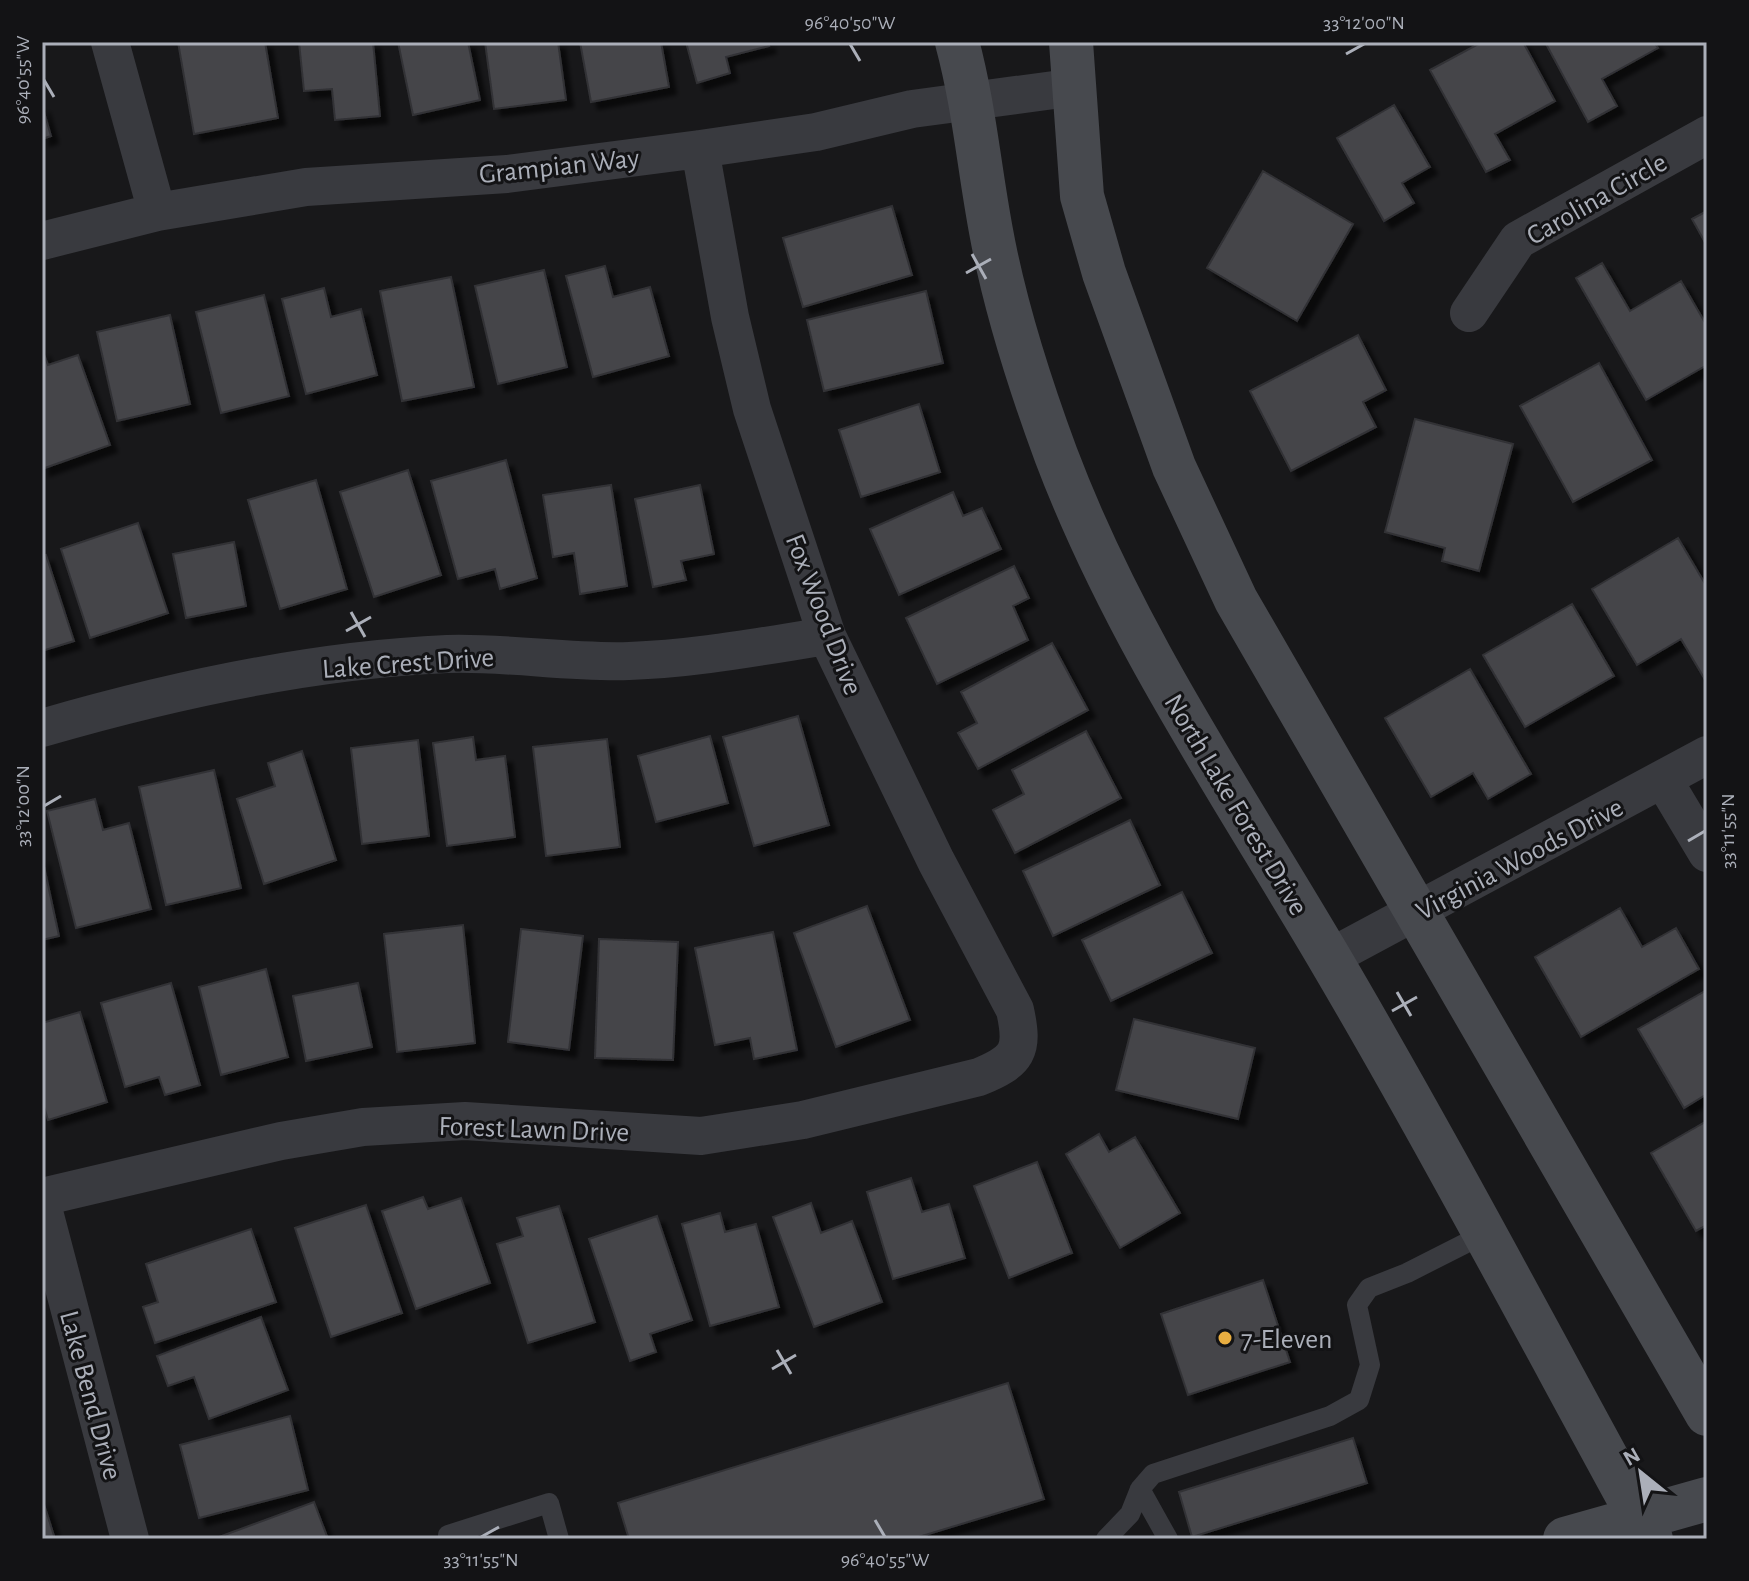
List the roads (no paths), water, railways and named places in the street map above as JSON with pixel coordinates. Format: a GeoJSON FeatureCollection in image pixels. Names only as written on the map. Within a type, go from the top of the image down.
{"type":"FeatureCollection","features":[{"type":"Feature","properties":{"kind":"main road","name":"North Lake Forest Drive"},"geometry":{"type":"LineString","coordinates":[[957,42],[973,101],[990,230],[1010,321],[1056,456],[1092,543],[1140,641],[1329,958],[1645,1528]]}},
{"type":"Feature","properties":{"kind":"main road"},"geometry":{"type":"LineString","coordinates":[[1071,42],[1082,196],[1107,282],[1174,467],[1236,600],[1707,1414]]}},
{"type":"Feature","properties":{"kind":"main road"},"geometry":{"type":"LineString","coordinates":[[1565,1539],[1645,1528],[1707,1499]]}},
{"type":"Feature","properties":{"kind":"street"},"geometry":{"type":"LineString","coordinates":[[110,42],[157,212]]}},
{"type":"Feature","properties":{"kind":"street","name":"Grampian Way"},"geometry":{"type":"LineString","coordinates":[[42,241],[157,212],[306,187],[507,174],[700,149],[816,132],[912,109],[1076,87]]}},
{"type":"Feature","properties":{"kind":"street","name":"Carolina Circle"},"geometry":{"type":"LineString","coordinates":[[1469,313],[1518,240],[1707,135]]}},
{"type":"Feature","properties":{"kind":"street","name":"Fox Wood Drive"},"geometry":{"type":"LineString","coordinates":[[700,149],[730,317],[752,409],[827,636],[936,861],[1015,1010],[1021,1035],[1018,1052]]}},
{"type":"Feature","properties":{"kind":"street","name":"Lake Crest Drive"},"geometry":{"type":"LineString","coordinates":[[42,728],[122,705],[249,678],[355,663],[446,654],[628,661],[698,656],[827,636]]}},
{"type":"Feature","properties":{"kind":"street","name":"Virginia Woods Drive"},"geometry":{"type":"LineString","coordinates":[[1329,958],[1419,913],[1707,755]]}},
{"type":"Feature","properties":{"kind":"street"},"geometry":{"type":"LineString","coordinates":[[1664,781],[1707,853]]}},
{"type":"Feature","properties":{"kind":"street","name":"Forest Lawn Drive"},"geometry":{"type":"LineString","coordinates":[[42,1197],[281,1141],[363,1127],[465,1121],[701,1136],[803,1120],[979,1077],[1002,1067],[1018,1052]]}},
{"type":"Feature","properties":{"kind":"street","name":"Lake Bend Drive"},"geometry":{"type":"LineString","coordinates":[[42,1204],[130,1539]]}},
{"type":"Feature","properties":{"kind":"lane"},"geometry":{"type":"LineString","coordinates":[[1106,1539],[1130,1514],[1140,1489],[1153,1474],[1330,1416],[1359,1400],[1370,1365],[1357,1305],[1369,1288],[1482,1235]]}},
{"type":"Feature","properties":{"kind":"lane"},"geometry":{"type":"LineString","coordinates":[[1140,1489],[1168,1539]]}},
{"type":"Feature","properties":{"kind":"lane"},"geometry":{"type":"LineString","coordinates":[[449,1539],[448,1535],[549,1503],[559,1539]]}},
{"type":"Feature","properties":{"kind":"place","name":"7-Eleven"},"geometry":{"type":"Point","coordinates":[1225,1338]}}]}
